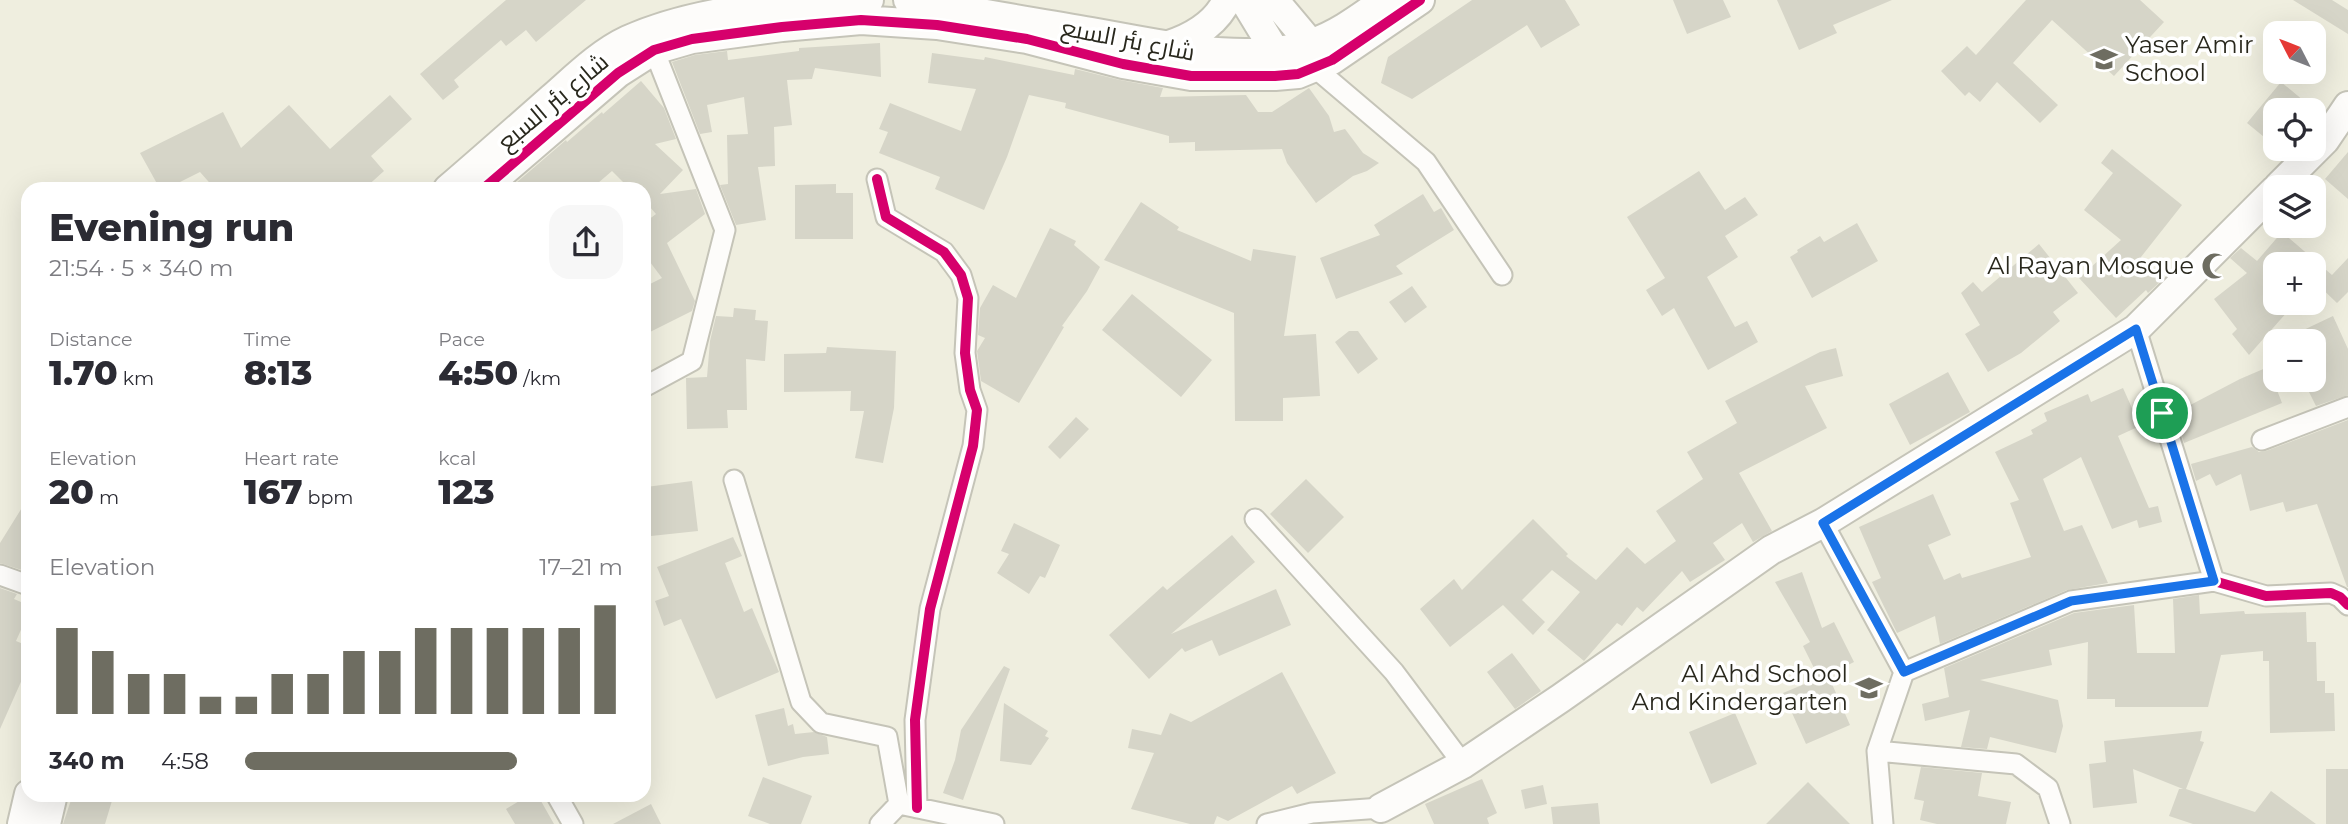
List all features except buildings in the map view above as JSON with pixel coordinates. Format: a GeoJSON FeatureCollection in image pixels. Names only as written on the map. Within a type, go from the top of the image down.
{"type":"FeatureCollection","features":[{"type":"Feature","properties":{"kind":"street","name":"شارع بئر السبع"},"geometry":{"type":"LineString","coordinates":[[456,182],[594,61],[627,40],[674,23],[753,9],[869,0]]}},
{"type":"Feature","properties":{"kind":"street","name":"شارع بئر السبع"},"geometry":{"type":"LineString","coordinates":[[908,0],[1169,45],[1222,51],[1275,51],[1332,60],[1420,0]]}},
{"type":"Feature","properties":{"kind":"street"},"geometry":{"type":"LineString","coordinates":[[1169,45],[1190,38],[1223,9],[1227,0]]}},
{"type":"Feature","properties":{"kind":"street"},"geometry":{"type":"LineString","coordinates":[[1244,0],[1275,51]]}},
{"type":"Feature","properties":{"kind":"street"},"geometry":{"type":"LineString","coordinates":[[1274,0],[1313,55],[1426,162],[1502,275]]}},
{"type":"Feature","properties":{"kind":"street","name":"شارع بئر السبع"},"geometry":{"type":"LineString","coordinates":[[491,182],[618,73],[654,50],[692,39],[861,20],[937,25],[1027,39],[1123,64],[1191,76],[1275,76],[1298,74],[1313,55],[1343,28],[1385,0]]}},
{"type":"Feature","properties":{"kind":"street"},"geometry":{"type":"LineString","coordinates":[[651,383],[692,361],[725,230],[654,50]]}},
{"type":"Feature","properties":{"kind":"street"},"geometry":{"type":"LineString","coordinates":[[2290,175],[2325,140],[2348,106]]}},
{"type":"Feature","properties":{"kind":"street"},"geometry":{"type":"LineString","coordinates":[[877,179],[886,217],[944,252],[961,275],[968,298],[965,353],[968,378],[978,410],[973,446],[930,609],[915,720],[908,806]]}},
{"type":"Feature","properties":{"kind":"street"},"geometry":{"type":"LineString","coordinates":[[1267,824],[1312,813],[1377,816],[1463,764],[1772,550],[1823,523],[2136,329],[2263,202]]}},
{"type":"Feature","properties":{"kind":"street"},"geometry":{"type":"LineString","coordinates":[[2136,329],[2214,581]]}},
{"type":"Feature","properties":{"kind":"street"},"geometry":{"type":"LineString","coordinates":[[2262,440],[2348,407]]}},
{"type":"Feature","properties":{"kind":"street"},"geometry":{"type":"LineString","coordinates":[[734,480],[801,702],[821,723],[887,737],[908,806]]}},
{"type":"Feature","properties":{"kind":"street"},"geometry":{"type":"LineString","coordinates":[[1255,519],[1394,672],[1463,764]]}},
{"type":"Feature","properties":{"kind":"street"},"geometry":{"type":"LineString","coordinates":[[1823,523],[1904,672],[1877,751],[1883,824]]}},
{"type":"Feature","properties":{"kind":"street"},"geometry":{"type":"LineString","coordinates":[[0,575],[21,582]]}},
{"type":"Feature","properties":{"kind":"street"},"geometry":{"type":"LineString","coordinates":[[1904,672],[2071,601],[2214,581],[2266,596],[2331,593],[2348,605]]}},
{"type":"Feature","properties":{"kind":"street"},"geometry":{"type":"LineString","coordinates":[[1877,751],[2016,764],[2048,788],[2060,824]]}},
{"type":"Feature","properties":{"kind":"street"},"geometry":{"type":"LineString","coordinates":[[22,824],[27,802]]}},
{"type":"Feature","properties":{"kind":"street"},"geometry":{"type":"LineString","coordinates":[[46,824],[51,802]]}},
{"type":"Feature","properties":{"kind":"street"},"geometry":{"type":"LineString","coordinates":[[561,802],[573,824]]}},
{"type":"Feature","properties":{"kind":"street"},"geometry":{"type":"LineString","coordinates":[[880,824],[908,806],[994,824]]}},
{"type":"Feature","properties":{"kind":"cycle path"},"geometry":{"type":"LineString","coordinates":[[491,182],[618,73],[654,50],[692,39],[861,20],[937,25],[1027,39],[1123,64],[1191,76],[1275,76],[1298,74],[1332,60],[1420,0]]}},
{"type":"Feature","properties":{"kind":"cycle path"},"geometry":{"type":"LineString","coordinates":[[877,179],[886,217],[944,252],[961,275],[968,298],[965,353],[970,390],[977,410],[973,446],[930,609],[915,720],[917,808]]}},
{"type":"Feature","properties":{"kind":"cycle path"},"geometry":{"type":"LineString","coordinates":[[1904,672],[2071,601],[2214,581],[2266,596],[2331,593],[2348,605]]}},
{"type":"Feature","properties":{"kind":"place","name":"Yaser Amir School"},"geometry":{"type":"Point","coordinates":[2104,59]}},
{"type":"Feature","properties":{"kind":"place","name":"Al Rayan Mosque"},"geometry":{"type":"Point","coordinates":[2215,266]}},
{"type":"Feature","properties":{"kind":"place","name":"Al Ahd School And Kindergarten"},"geometry":{"type":"Point","coordinates":[1869,688]}},
{"type":"Feature","properties":{"kind":"route"},"geometry":{"type":"LineString","coordinates":[[2136,329],[2162,413],[2214,581],[2071,601],[1904,672],[1823,523],[2136,329]]}}]}
